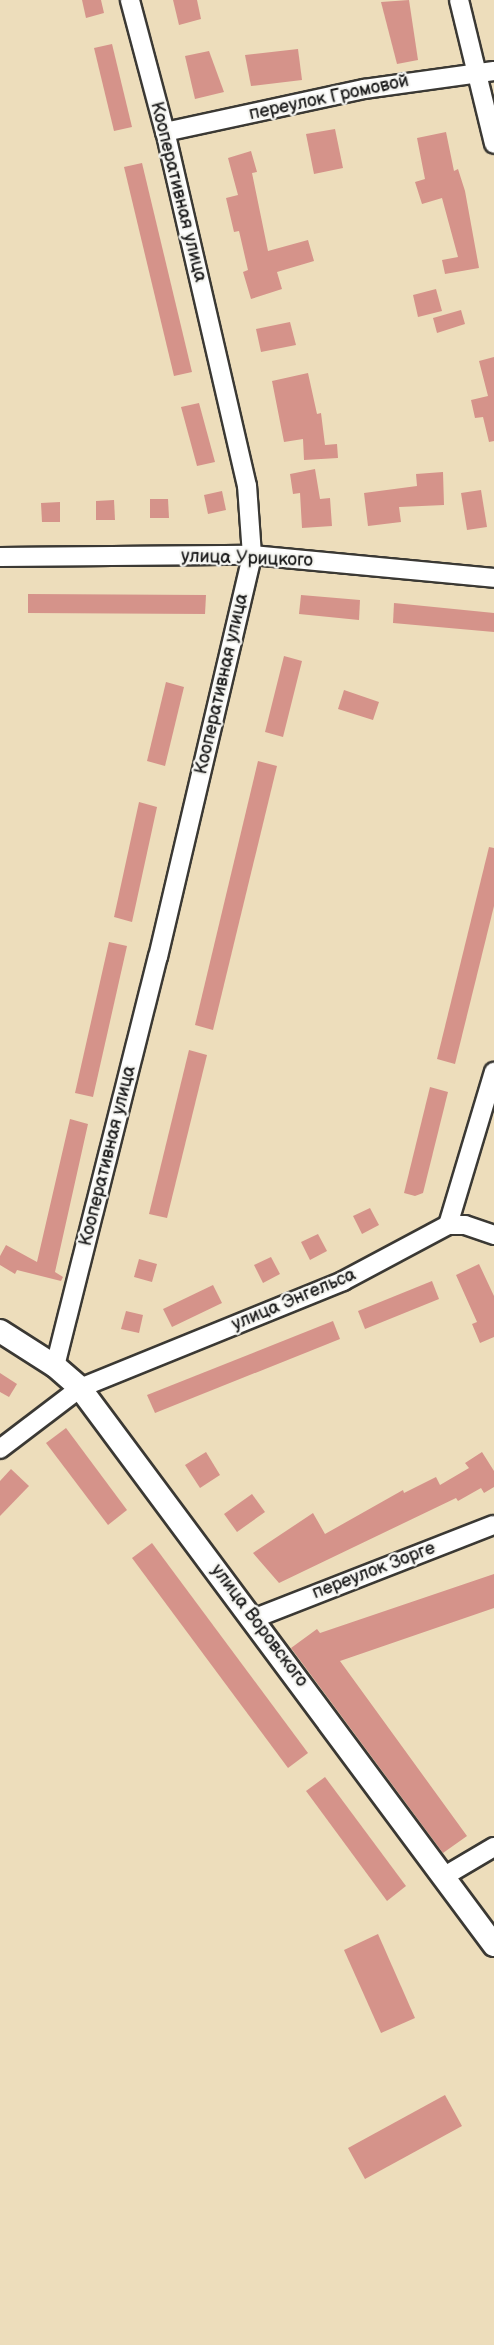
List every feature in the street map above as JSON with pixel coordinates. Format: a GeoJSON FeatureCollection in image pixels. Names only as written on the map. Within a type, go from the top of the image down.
{"type":"FeatureCollection","features":[{"type":"Feature","properties":{"kind":"street","name":"Кооперативная улица"},"geometry":{"type":"LineString","coordinates":[[55,1366],[158,957],[252,555],[247,486],[165,132],[130,0]]}},
{"type":"Feature","properties":{"kind":"street"},"geometry":{"type":"LineString","coordinates":[[459,0],[486,73],[494,144]]}},
{"type":"Feature","properties":{"kind":"street","name":"переулок Громовой"},"geometry":{"type":"LineString","coordinates":[[165,132],[363,89],[451,74],[486,73]]}},
{"type":"Feature","properties":{"kind":"street","name":"улица Урицкого"},"geometry":{"type":"LineString","coordinates":[[0,557],[252,555],[494,578]]}},
{"type":"Feature","properties":{"kind":"street"},"geometry":{"type":"LineString","coordinates":[[494,1072],[448,1225],[465,1225],[494,1235]]}},
{"type":"Feature","properties":{"kind":"street","name":"улица Энгельса"},"geometry":{"type":"LineString","coordinates":[[0,1449],[80,1388],[343,1281],[448,1225]]}},
{"type":"Feature","properties":{"kind":"street","name":"улица Воровского"},"geometry":{"type":"LineString","coordinates":[[0,1331],[55,1366],[80,1388],[255,1618],[494,1945]]}},
{"type":"Feature","properties":{"kind":"street","name":"переулок Зорге"},"geometry":{"type":"LineString","coordinates":[[255,1618],[494,1525]]}},
{"type":"Feature","properties":{"kind":"street"},"geometry":{"type":"LineString","coordinates":[[443,1877],[494,1847]]}},
{"type":"Feature","properties":{"kind":"building"},"geometry":{"type":"Polygon","coordinates":[[[82,0],[101,0],[104,13],[86,18],[82,0]]]}},
{"type":"Feature","properties":{"kind":"building"},"geometry":{"type":"Polygon","coordinates":[[[173,0],[197,0],[201,19],[179,25],[173,0]]]}},
{"type":"Feature","properties":{"kind":"building"},"geometry":{"type":"Polygon","coordinates":[[[409,0],[418,60],[397,64],[381,2],[409,0]]]}},
{"type":"Feature","properties":{"kind":"building"},"geometry":{"type":"Polygon","coordinates":[[[112,44],[132,127],[114,131],[94,48],[112,44]]]}},
{"type":"Feature","properties":{"kind":"building"},"geometry":{"type":"Polygon","coordinates":[[[298,49],[302,80],[251,86],[245,55],[298,49]]]}},
{"type":"Feature","properties":{"kind":"building"},"geometry":{"type":"Polygon","coordinates":[[[209,51],[224,92],[195,99],[185,56],[209,51]]]}},
{"type":"Feature","properties":{"kind":"building"},"geometry":{"type":"Polygon","coordinates":[[[335,129],[343,168],[314,174],[306,134],[335,129]]]}},
{"type":"Feature","properties":{"kind":"building"},"geometry":{"type":"Polygon","coordinates":[[[446,132],[454,171],[458,169],[465,191],[479,268],[445,274],[442,260],[458,257],[442,198],[422,204],[415,182],[425,179],[417,138],[446,132]]]}},
{"type":"Feature","properties":{"kind":"building"},"geometry":{"type":"Polygon","coordinates":[[[251,151],[257,172],[252,173],[268,251],[308,240],[314,261],[277,272],[282,289],[251,299],[243,272],[248,270],[239,231],[234,232],[226,198],[238,195],[228,158],[251,151]]]}},
{"type":"Feature","properties":{"kind":"building"},"geometry":{"type":"Polygon","coordinates":[[[142,163],[192,372],[174,376],[124,167],[142,163]]]}},
{"type":"Feature","properties":{"kind":"building"},"geometry":{"type":"Polygon","coordinates":[[[436,289],[442,311],[418,317],[413,295],[436,289]]]}},
{"type":"Feature","properties":{"kind":"building"},"geometry":{"type":"Polygon","coordinates":[[[461,310],[465,324],[437,333],[433,318],[461,310]]]}},
{"type":"Feature","properties":{"kind":"building"},"geometry":{"type":"Polygon","coordinates":[[[290,322],[296,345],[261,352],[256,329],[290,322]]]}},
{"type":"Feature","properties":{"kind":"building"},"geometry":{"type":"Polygon","coordinates":[[[494,357],[494,441],[489,442],[483,417],[475,418],[471,400],[488,396],[479,361],[494,357]]]}},
{"type":"Feature","properties":{"kind":"building"},"geometry":{"type":"Polygon","coordinates":[[[308,373],[317,414],[321,413],[325,445],[337,444],[338,458],[304,460],[303,439],[284,442],[272,381],[308,373]]]}},
{"type":"Feature","properties":{"kind":"building"},"geometry":{"type":"Polygon","coordinates":[[[199,403],[215,462],[197,466],[181,407],[199,403]]]}},
{"type":"Feature","properties":{"kind":"building"},"geometry":{"type":"Polygon","coordinates":[[[315,469],[320,499],[330,498],[332,526],[302,528],[300,493],[293,494],[290,474],[315,469]]]}},
{"type":"Feature","properties":{"kind":"building"},"geometry":{"type":"Polygon","coordinates":[[[443,472],[444,505],[399,507],[401,522],[368,526],[364,493],[417,486],[416,474],[443,472]]]}},
{"type":"Feature","properties":{"kind":"building"},"geometry":{"type":"Polygon","coordinates":[[[481,490],[487,527],[467,530],[461,493],[481,490]]]}},
{"type":"Feature","properties":{"kind":"building"},"geometry":{"type":"Polygon","coordinates":[[[222,491],[226,510],[208,514],[204,495],[222,491]]]}},
{"type":"Feature","properties":{"kind":"building"},"geometry":{"type":"Polygon","coordinates":[[[150,499],[168,499],[169,518],[150,518],[150,499]]]}},
{"type":"Feature","properties":{"kind":"building"},"geometry":{"type":"Polygon","coordinates":[[[114,500],[115,520],[96,520],[96,501],[114,500]]]}},
{"type":"Feature","properties":{"kind":"building"},"geometry":{"type":"Polygon","coordinates":[[[60,502],[60,522],[42,522],[41,503],[60,502]]]}},
{"type":"Feature","properties":{"kind":"building"},"geometry":{"type":"Polygon","coordinates":[[[28,594],[206,595],[205,614],[28,613],[28,594]]]}},
{"type":"Feature","properties":{"kind":"building"},"geometry":{"type":"Polygon","coordinates":[[[301,595],[360,600],[359,620],[299,614],[301,595]]]}},
{"type":"Feature","properties":{"kind":"building"},"geometry":{"type":"Polygon","coordinates":[[[394,603],[494,613],[494,632],[393,623],[394,603]]]}},
{"type":"Feature","properties":{"kind":"building"},"geometry":{"type":"Polygon","coordinates":[[[284,656],[302,661],[283,737],[265,732],[284,656]]]}},
{"type":"Feature","properties":{"kind":"building"},"geometry":{"type":"Polygon","coordinates":[[[166,682],[184,687],[165,766],[147,761],[166,682]]]}},
{"type":"Feature","properties":{"kind":"building"},"geometry":{"type":"Polygon","coordinates":[[[344,690],[379,702],[373,720],[338,709],[344,690]]]}},
{"type":"Feature","properties":{"kind":"building"},"geometry":{"type":"Polygon","coordinates":[[[258,761],[277,766],[213,1030],[195,1025],[258,761]]]}},
{"type":"Feature","properties":{"kind":"building"},"geometry":{"type":"Polygon","coordinates":[[[139,802],[157,807],[132,922],[114,917],[139,802]]]}},
{"type":"Feature","properties":{"kind":"building"},"geometry":{"type":"Polygon","coordinates":[[[489,847],[494,848],[494,906],[455,1064],[437,1059],[489,847]]]}},
{"type":"Feature","properties":{"kind":"building"},"geometry":{"type":"Polygon","coordinates":[[[109,942],[127,946],[93,1097],[75,1093],[109,942]]]}},
{"type":"Feature","properties":{"kind":"building"},"geometry":{"type":"Polygon","coordinates":[[[189,1050],[207,1055],[167,1218],[149,1214],[189,1050]]]}},
{"type":"Feature","properties":{"kind":"building"},"geometry":{"type":"Polygon","coordinates":[[[430,1087],[448,1092],[423,1193],[415,1196],[404,1193],[430,1087]]]}},
{"type":"Feature","properties":{"kind":"building"},"geometry":{"type":"Polygon","coordinates":[[[70,1119],[88,1124],[55,1272],[63,1277],[61,1281],[17,1270],[15,1274],[0,1265],[0,1256],[6,1245],[37,1262],[70,1119]]]}},
{"type":"Feature","properties":{"kind":"building"},"geometry":{"type":"Polygon","coordinates":[[[370,1208],[379,1225],[362,1234],[353,1216],[370,1208]]]}},
{"type":"Feature","properties":{"kind":"building"},"geometry":{"type":"Polygon","coordinates":[[[318,1234],[327,1251],[310,1260],[301,1242],[318,1234]]]}},
{"type":"Feature","properties":{"kind":"building"},"geometry":{"type":"Polygon","coordinates":[[[271,1257],[280,1274],[263,1283],[254,1265],[271,1257]]]}},
{"type":"Feature","properties":{"kind":"building"},"geometry":{"type":"Polygon","coordinates":[[[139,1259],[157,1264],[152,1282],[134,1277],[139,1259]]]}},
{"type":"Feature","properties":{"kind":"building"},"geometry":{"type":"Polygon","coordinates":[[[479,1264],[494,1296],[494,1337],[480,1343],[472,1324],[477,1322],[456,1275],[479,1264]]]}},
{"type":"Feature","properties":{"kind":"building"},"geometry":{"type":"Polygon","coordinates":[[[432,1281],[439,1299],[365,1329],[358,1311],[432,1281]]]}},
{"type":"Feature","properties":{"kind":"building"},"geometry":{"type":"Polygon","coordinates":[[[213,1285],[222,1303],[172,1327],[163,1309],[213,1285]]]}},
{"type":"Feature","properties":{"kind":"building"},"geometry":{"type":"Polygon","coordinates":[[[126,1311],[143,1315],[139,1333],[121,1329],[126,1311]]]}},
{"type":"Feature","properties":{"kind":"building"},"geometry":{"type":"Polygon","coordinates":[[[333,1321],[340,1339],[155,1413],[147,1395],[333,1321]]]}},
{"type":"Feature","properties":{"kind":"building"},"geometry":{"type":"Polygon","coordinates":[[[0,1373],[17,1384],[9,1397],[0,1392],[0,1373]]]}},
{"type":"Feature","properties":{"kind":"building"},"geometry":{"type":"Polygon","coordinates":[[[66,1428],[127,1510],[108,1525],[46,1443],[66,1428]]]}},
{"type":"Feature","properties":{"kind":"building"},"geometry":{"type":"Polygon","coordinates":[[[206,1452],[220,1475],[200,1488],[185,1465],[206,1452]]]}},
{"type":"Feature","properties":{"kind":"building"},"geometry":{"type":"Polygon","coordinates":[[[482,1452],[494,1471],[494,1487],[484,1493],[481,1488],[458,1501],[456,1498],[279,1583],[253,1553],[313,1513],[325,1534],[403,1490],[404,1493],[436,1477],[440,1485],[469,1468],[465,1463],[482,1452]]]}},
{"type":"Feature","properties":{"kind":"building"},"geometry":{"type":"Polygon","coordinates":[[[11,1469],[29,1486],[0,1516],[0,1481],[11,1469]]]}},
{"type":"Feature","properties":{"kind":"building"},"geometry":{"type":"Polygon","coordinates":[[[252,1494],[265,1512],[237,1532],[224,1514],[252,1494]]]}},
{"type":"Feature","properties":{"kind":"building"},"geometry":{"type":"Polygon","coordinates":[[[152,1543],[308,1753],[288,1768],[132,1558],[152,1543]]]}},
{"type":"Feature","properties":{"kind":"building"},"geometry":{"type":"Polygon","coordinates":[[[494,1574],[494,1608],[340,1661],[467,1836],[443,1853],[291,1648],[317,1629],[320,1633],[494,1574]]]}},
{"type":"Feature","properties":{"kind":"building"},"geometry":{"type":"Polygon","coordinates":[[[325,1777],[406,1886],[387,1901],[306,1791],[325,1777]]]}},
{"type":"Feature","properties":{"kind":"building"},"geometry":{"type":"Polygon","coordinates":[[[378,1934],[415,2018],[381,2033],[344,1950],[378,1934]]]}},
{"type":"Feature","properties":{"kind":"building"},"geometry":{"type":"Polygon","coordinates":[[[445,2095],[462,2126],[365,2179],[348,2148],[445,2095]]]}}]}
